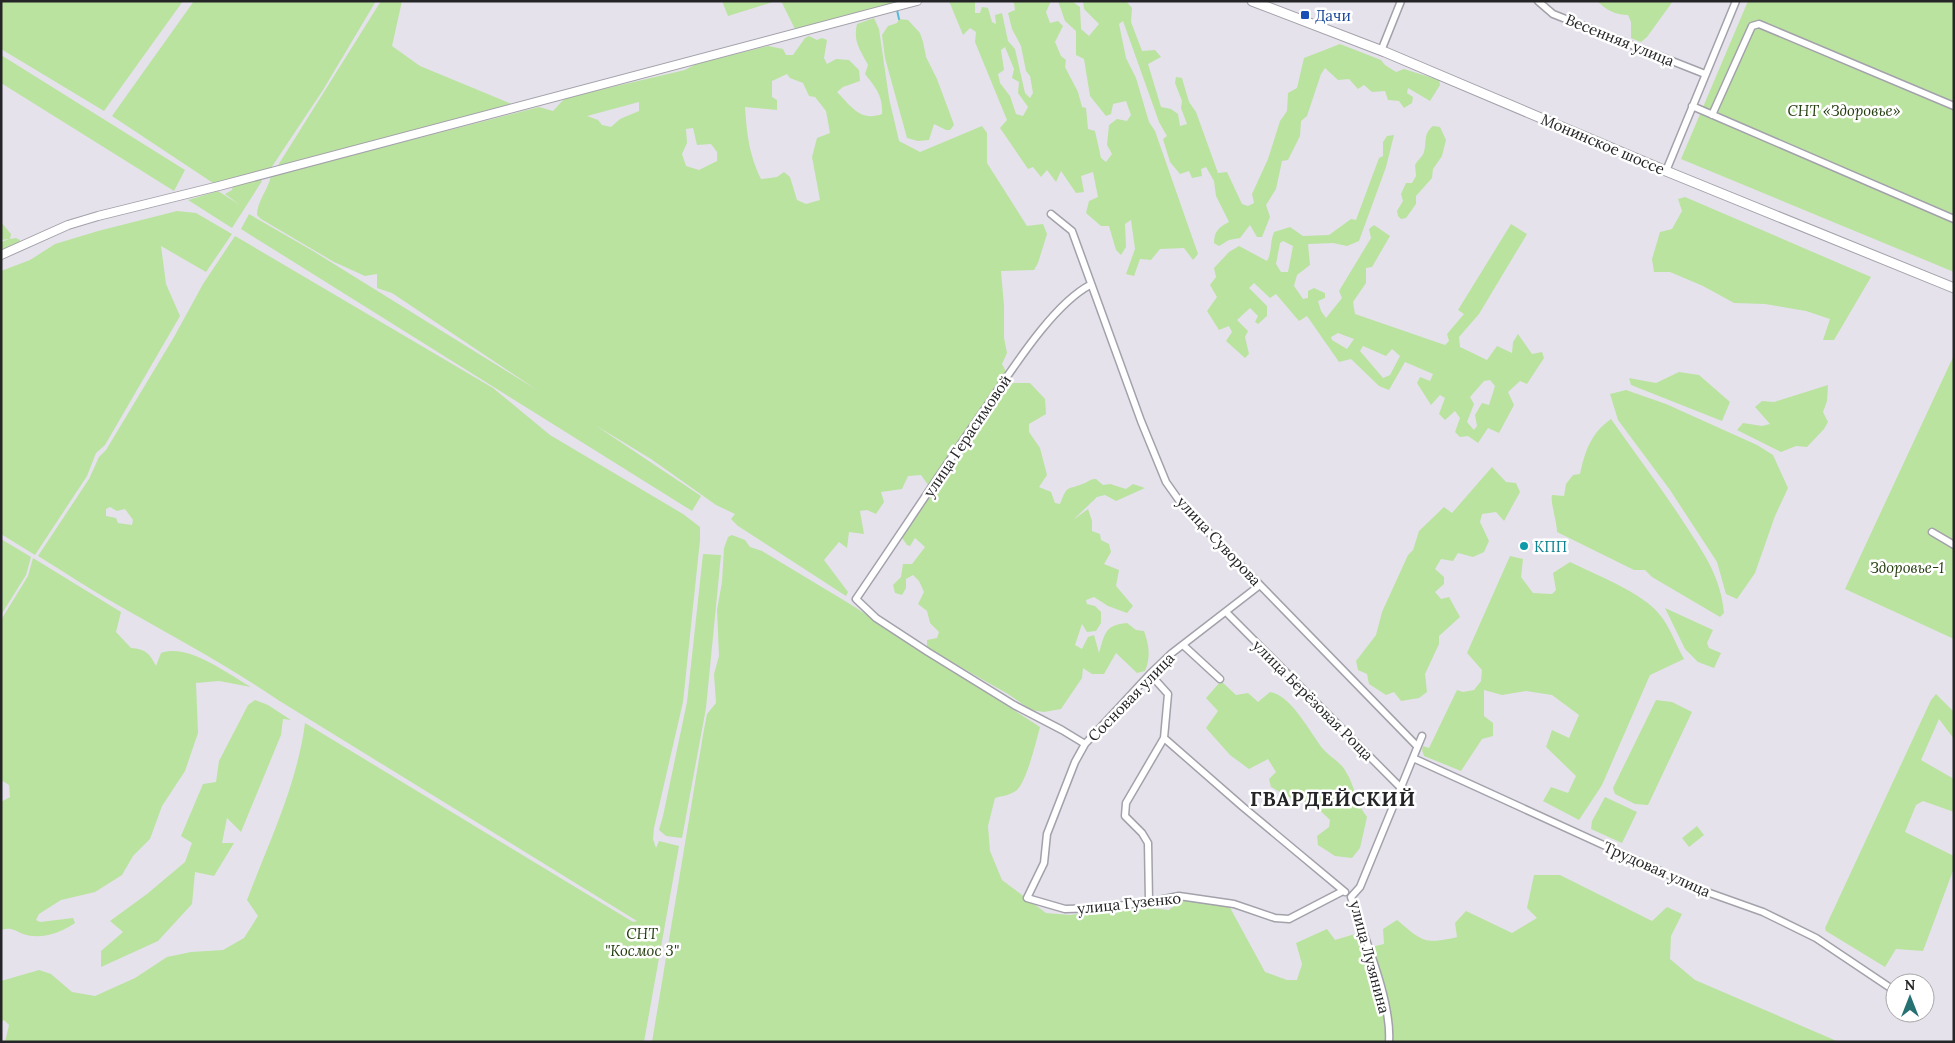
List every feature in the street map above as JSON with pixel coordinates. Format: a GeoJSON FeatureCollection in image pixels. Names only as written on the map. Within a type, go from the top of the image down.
{"type":"FeatureCollection","features":[{"type":"Feature","properties":{"kind":"main road","name":"Монинское шоссе"},"geometry":{"type":"LineString","coordinates":[[1256,2],[1380,51],[1954,288]]}},
{"type":"Feature","properties":{"kind":"street"},"geometry":{"type":"LineString","coordinates":[[1,254],[68,225],[98,216],[260,176],[917,1]]}},
{"type":"Feature","properties":{"kind":"street"},"geometry":{"type":"LineString","coordinates":[[1380,51],[1401,1]]}},
{"type":"Feature","properties":{"kind":"street","name":"Весенняя улица"},"geometry":{"type":"LineString","coordinates":[[1538,1],[1553,14],[1705,74]]}},
{"type":"Feature","properties":{"kind":"street"},"geometry":{"type":"LineString","coordinates":[[1666,170],[1736,1]]}},
{"type":"Feature","properties":{"kind":"street"},"geometry":{"type":"LineString","coordinates":[[1712,115],[1752,26],[1759,24],[1954,106]]}},
{"type":"Feature","properties":{"kind":"street"},"geometry":{"type":"LineString","coordinates":[[1692,106],[1954,219]]}},
{"type":"Feature","properties":{"kind":"street","name":"улица Суворова"},"geometry":{"type":"LineString","coordinates":[[1051,214],[1072,231],[1090,285],[1166,482],[1183,506],[1417,746]]}},
{"type":"Feature","properties":{"kind":"street","name":"улица Герасимовой"},"geometry":{"type":"LineString","coordinates":[[1085,744],[1014,705],[928,652],[876,618],[856,599],[1013,369],[1052,317],[1077,292],[1090,285]]}},
{"type":"Feature","properties":{"kind":"street"},"geometry":{"type":"LineString","coordinates":[[1932,532],[1954,545]]}},
{"type":"Feature","properties":{"kind":"street","name":"Сосновая улица"},"geometry":{"type":"LineString","coordinates":[[1027,898],[1044,864],[1047,834],[1075,762],[1085,744],[1150,674],[1183,645],[1260,585]]}},
{"type":"Feature","properties":{"kind":"street","name":"улица Берёзовая Роща"},"geometry":{"type":"LineString","coordinates":[[1226,612],[1401,788]]}},
{"type":"Feature","properties":{"kind":"street"},"geometry":{"type":"LineString","coordinates":[[1183,645],[1220,679]]}},
{"type":"Feature","properties":{"kind":"street"},"geometry":{"type":"LineString","coordinates":[[1149,902],[1148,843],[1142,833],[1125,816],[1126,803],[1164,738],[1168,694],[1150,674]]}},
{"type":"Feature","properties":{"kind":"street","name":"улица Лузянина"},"geometry":{"type":"LineString","coordinates":[[1389,1042],[1390,1033],[1383,996],[1351,897],[1360,887],[1422,736]]}},
{"type":"Feature","properties":{"kind":"street"},"geometry":{"type":"LineString","coordinates":[[1164,738],[1235,801],[1351,897]]}},
{"type":"Feature","properties":{"kind":"street","name":"Трудовая улица"},"geometry":{"type":"LineString","coordinates":[[1413,758],[1704,891],[1763,912],[1816,938],[1885,984]]}},
{"type":"Feature","properties":{"kind":"street","name":"улица Гузенко"},"geometry":{"type":"LineString","coordinates":[[1027,898],[1065,909],[1100,908],[1179,896],[1234,904],[1275,918],[1289,918],[1343,891]]}},
{"type":"Feature","properties":{"kind":"green space"},"geometry":{"type":"Polygon","coordinates":[[[1,1],[183,1],[104,111],[1,49],[1,1]]]}},
{"type":"Feature","properties":{"kind":"green space"},"geometry":{"type":"Polygon","coordinates":[[[194,1],[376,1],[323,90],[269,171],[216,185],[112,116],[194,1]]]}},
{"type":"Feature","properties":{"kind":"green space"},"geometry":{"type":"Polygon","coordinates":[[[381,1],[402,1],[392,46],[420,66],[514,105],[275,170],[381,1]]]}},
{"type":"Feature","properties":{"kind":"green space"},"geometry":{"type":"Polygon","coordinates":[[[722,1],[776,1],[728,16],[722,1]]]}},
{"type":"Feature","properties":{"kind":"green space"},"geometry":{"type":"Polygon","coordinates":[[[781,1],[903,1],[795,29],[781,1]]]}},
{"type":"Feature","properties":{"kind":"green space"},"geometry":{"type":"Polygon","coordinates":[[[949,1],[975,1],[975,13],[980,13],[982,7],[988,8],[992,22],[996,24],[995,15],[1002,13],[1008,41],[1015,49],[1025,93],[1030,98],[1033,93],[1030,76],[1026,71],[1021,46],[1012,29],[1008,13],[1015,10],[1014,3],[1010,1],[1051,1],[1046,12],[1050,23],[1058,21],[1063,26],[1055,42],[1061,56],[1066,60],[1065,67],[1078,92],[1082,107],[1086,108],[1088,129],[1095,131],[1101,158],[1106,162],[1112,154],[1107,145],[1109,125],[1117,119],[1127,121],[1131,115],[1126,101],[1113,104],[1111,114],[1106,116],[1090,96],[1084,59],[1076,55],[1076,31],[1065,21],[1058,1],[1072,1],[1080,7],[1081,29],[1089,36],[1099,24],[1084,9],[1083,1],[1126,1],[1132,8],[1131,22],[1142,51],[1155,50],[1161,57],[1148,64],[1161,107],[1171,109],[1178,114],[1180,126],[1187,124],[1181,108],[1182,101],[1175,83],[1176,77],[1182,78],[1189,102],[1196,112],[1218,173],[1227,172],[1242,204],[1248,206],[1254,203],[1252,194],[1268,159],[1280,121],[1287,111],[1288,93],[1297,88],[1304,58],[1340,44],[1381,60],[1396,72],[1404,69],[1439,80],[1440,85],[1430,101],[1408,88],[1407,93],[1413,97],[1412,103],[1404,108],[1399,101],[1388,100],[1385,91],[1372,92],[1364,85],[1358,89],[1349,79],[1338,80],[1325,68],[1321,74],[1307,116],[1301,121],[1300,136],[1288,160],[1282,161],[1276,189],[1266,205],[1270,217],[1262,237],[1257,237],[1250,225],[1240,238],[1229,240],[1219,246],[1214,243],[1216,232],[1229,222],[1216,196],[1214,181],[1206,167],[1201,169],[1202,176],[1192,178],[1189,171],[1180,174],[1170,162],[1163,139],[1167,136],[1159,122],[1123,21],[1119,24],[1126,58],[1136,78],[1149,122],[1155,131],[1198,254],[1193,260],[1184,248],[1160,249],[1151,260],[1140,259],[1134,276],[1126,274],[1135,249],[1131,220],[1125,224],[1126,247],[1121,255],[1116,250],[1109,226],[1101,226],[1086,213],[1089,201],[1098,197],[1093,172],[1081,176],[1084,192],[1076,193],[1061,171],[1056,182],[1047,170],[1041,177],[1033,167],[1028,169],[1000,128],[1007,120],[975,42],[976,32],[970,28],[963,35],[949,1]],[[1005,47],[1001,50],[1004,70],[998,74],[1000,83],[1010,96],[1016,114],[1023,116],[1028,107],[1018,93],[1019,82],[1012,78],[1014,69],[1005,47]]]}},
{"type":"Feature","properties":{"kind":"green space"},"geometry":{"type":"Polygon","coordinates":[[[1673,1],[1647,37],[1641,42],[1631,38],[1631,22],[1628,15],[1611,12],[1598,2],[1673,1]]]}},
{"type":"Feature","properties":{"kind":"green space","name":"СНТ «Здоровье»"},"geometry":{"type":"Polygon","coordinates":[[[1748,1],[1954,1],[1954,272],[1681,159],[1748,1]]]}},
{"type":"Feature","properties":{"kind":"green space"},"geometry":{"type":"Polygon","coordinates":[[[874,18],[879,29],[889,98],[899,141],[920,152],[982,126],[987,133],[987,163],[1027,226],[1043,224],[1047,234],[1034,270],[1001,271],[1004,338],[1007,353],[1002,364],[1012,383],[1030,383],[1045,399],[1046,414],[1029,424],[1029,432],[1040,448],[1047,475],[1039,487],[1051,492],[1055,503],[1060,504],[1067,490],[1093,479],[1096,479],[1103,485],[1110,484],[1126,489],[1133,484],[1145,488],[1116,501],[1105,495],[1097,497],[1073,520],[1088,509],[1092,521],[1092,531],[1100,534],[1101,540],[1109,544],[1111,552],[1104,564],[1119,570],[1116,586],[1133,606],[1127,613],[1108,606],[1094,597],[1086,600],[1087,604],[1095,606],[1101,612],[1101,623],[1096,631],[1087,632],[1082,624],[1075,645],[1082,649],[1088,637],[1094,635],[1099,653],[1107,631],[1114,626],[1127,623],[1136,630],[1144,631],[1149,651],[1145,671],[1137,673],[1116,653],[1104,674],[1092,674],[1083,668],[1082,678],[1061,709],[1044,712],[1031,710],[1008,694],[927,648],[927,640],[937,638],[939,632],[930,623],[927,611],[918,604],[924,592],[919,581],[913,575],[906,579],[906,588],[902,595],[895,593],[893,585],[901,577],[903,564],[912,564],[925,547],[915,538],[910,546],[907,545],[900,535],[931,489],[921,475],[908,476],[902,489],[881,492],[884,502],[876,514],[867,510],[860,511],[864,534],[849,532],[847,548],[839,542],[824,560],[848,592],[846,596],[738,526],[731,519],[735,514],[716,505],[651,459],[595,425],[701,496],[692,511],[241,229],[249,214],[313,251],[537,390],[392,293],[377,288],[377,274],[365,276],[334,262],[261,219],[257,215],[257,210],[271,176],[539,107],[553,111],[565,98],[685,70],[696,64],[768,46],[783,49],[786,55],[793,55],[805,38],[809,36],[817,40],[822,38],[827,40],[824,58],[827,64],[836,59],[849,60],[859,70],[860,81],[843,87],[837,92],[856,111],[862,114],[874,116],[882,114],[878,92],[865,74],[868,65],[857,41],[857,24],[874,18]],[[787,74],[772,81],[772,97],[777,100],[777,110],[745,107],[749,144],[757,170],[761,179],[777,177],[784,172],[790,177],[797,200],[806,204],[820,200],[812,157],[817,138],[830,133],[826,111],[815,97],[809,96],[803,83],[790,78],[787,74]],[[639,102],[587,116],[598,120],[602,125],[611,127],[620,119],[639,111],[639,102]],[[693,128],[686,129],[687,143],[682,154],[686,166],[699,170],[717,161],[717,152],[711,144],[697,145],[693,128]]]}},
{"type":"Feature","properties":{"kind":"green space"},"geometry":{"type":"Polygon","coordinates":[[[899,19],[908,20],[920,33],[926,57],[937,79],[954,125],[950,130],[946,130],[934,124],[929,140],[918,141],[907,138],[885,58],[882,35],[888,26],[897,23],[899,19]]]}},
{"type":"Feature","properties":{"kind":"green space"},"geometry":{"type":"Polygon","coordinates":[[[1,55],[185,170],[174,191],[1,83],[1,55]]]}},
{"type":"Feature","properties":{"kind":"green space"},"geometry":{"type":"Polygon","coordinates":[[[1433,126],[1440,127],[1446,140],[1442,156],[1433,169],[1432,178],[1416,196],[1416,204],[1406,218],[1401,219],[1397,211],[1403,201],[1401,194],[1406,183],[1412,183],[1416,176],[1415,165],[1423,154],[1427,135],[1433,126]]]}},
{"type":"Feature","properties":{"kind":"green space"},"geometry":{"type":"Polygon","coordinates":[[[1394,135],[1386,167],[1359,241],[1347,246],[1333,243],[1308,244],[1310,265],[1297,275],[1294,286],[1303,299],[1308,298],[1308,291],[1314,288],[1325,293],[1325,298],[1318,301],[1321,311],[1326,318],[1342,298],[1339,291],[1371,238],[1369,229],[1374,225],[1390,236],[1372,267],[1366,268],[1366,283],[1353,302],[1355,314],[1445,345],[1449,341],[1447,334],[1464,314],[1458,310],[1511,224],[1527,234],[1479,314],[1459,337],[1460,347],[1487,360],[1497,346],[1512,353],[1513,342],[1518,334],[1532,354],[1542,352],[1544,358],[1527,384],[1520,381],[1508,392],[1514,405],[1499,433],[1488,428],[1478,443],[1468,436],[1460,437],[1455,432],[1460,418],[1455,411],[1445,420],[1439,414],[1445,398],[1440,395],[1431,405],[1417,383],[1420,377],[1430,381],[1433,374],[1405,362],[1389,390],[1379,386],[1351,359],[1339,362],[1307,316],[1299,321],[1276,294],[1270,298],[1254,283],[1249,288],[1267,306],[1267,316],[1258,324],[1255,322],[1258,316],[1250,308],[1237,320],[1248,331],[1245,337],[1249,354],[1245,358],[1226,341],[1232,332],[1229,326],[1219,330],[1207,311],[1217,297],[1210,285],[1216,277],[1214,268],[1229,252],[1239,246],[1267,261],[1274,232],[1290,227],[1303,236],[1329,235],[1351,219],[1356,220],[1379,158],[1383,156],[1383,142],[1387,136],[1394,135]],[[1283,241],[1280,243],[1276,264],[1281,272],[1288,272],[1293,246],[1283,241]],[[1338,333],[1331,337],[1332,340],[1347,349],[1354,339],[1338,333]],[[1363,346],[1360,351],[1383,378],[1390,375],[1400,356],[1392,349],[1386,356],[1363,346]],[[1490,380],[1484,381],[1470,397],[1474,404],[1467,422],[1474,430],[1477,426],[1475,415],[1482,403],[1489,405],[1495,386],[1490,380]]]}},
{"type":"Feature","properties":{"kind":"green space"},"geometry":{"type":"Polygon","coordinates":[[[260,179],[262,181],[232,228],[188,200],[218,191],[240,205],[225,194],[232,190],[233,185],[260,179]]]}},
{"type":"Feature","properties":{"kind":"green space"},"geometry":{"type":"Polygon","coordinates":[[[1685,197],[1871,277],[1834,340],[1823,340],[1830,319],[1806,311],[1765,304],[1734,303],[1703,286],[1670,272],[1654,272],[1652,259],[1660,232],[1672,229],[1682,211],[1678,199],[1685,197]]]}},
{"type":"Feature","properties":{"kind":"green space"},"geometry":{"type":"Polygon","coordinates":[[[177,211],[196,213],[232,234],[206,272],[161,246],[166,284],[180,316],[105,445],[96,453],[87,476],[35,555],[1,534],[1,271],[30,260],[55,244],[177,211]]]}},
{"type":"Feature","properties":{"kind":"green space"},"geometry":{"type":"Polygon","coordinates":[[[1,222],[11,234],[10,239],[16,238],[20,240],[19,244],[1,251],[1,242],[9,239],[1,240],[1,222]]]}},
{"type":"Feature","properties":{"kind":"green space","name":"СНТ \"Космос 3\""},"geometry":{"type":"Polygon","coordinates":[[[235,236],[493,388],[550,435],[683,514],[700,527],[683,702],[653,839],[656,848],[659,841],[679,846],[644,1042],[5,1042],[9,1025],[4,1020],[1,1022],[1,981],[39,970],[51,974],[72,992],[95,996],[135,978],[167,957],[191,952],[223,950],[244,938],[258,916],[247,900],[289,791],[296,769],[305,723],[633,922],[637,921],[202,652],[101,596],[38,556],[89,479],[99,457],[106,450],[174,337],[203,284],[235,236]],[[110,507],[106,509],[106,516],[116,518],[118,523],[132,525],[133,520],[125,509],[117,511],[110,507]]]}},
{"type":"Feature","properties":{"kind":"green space","name":"Здоровье-1"},"geometry":{"type":"Polygon","coordinates":[[[1954,355],[1954,639],[1845,589],[1954,355]]]}},
{"type":"Feature","properties":{"kind":"green space"},"geometry":{"type":"Polygon","coordinates":[[[1679,372],[1699,375],[1730,402],[1722,421],[1631,385],[1629,378],[1656,383],[1679,372]]]}},
{"type":"Feature","properties":{"kind":"green space"},"geometry":{"type":"Polygon","coordinates":[[[1828,385],[1827,401],[1823,412],[1828,422],[1807,447],[1796,446],[1781,452],[1737,430],[1743,423],[1762,426],[1770,424],[1755,407],[1762,401],[1774,402],[1828,385]]]}},
{"type":"Feature","properties":{"kind":"green space"},"geometry":{"type":"Polygon","coordinates":[[[1626,390],[1666,404],[1757,445],[1773,455],[1788,488],[1775,516],[1755,573],[1737,599],[1726,594],[1717,562],[1670,490],[1618,420],[1610,394],[1626,390]]]}},
{"type":"Feature","properties":{"kind":"green space"},"geometry":{"type":"Polygon","coordinates":[[[1611,419],[1668,499],[1706,557],[1716,578],[1722,600],[1724,613],[1720,617],[1652,577],[1645,570],[1634,570],[1557,532],[1552,495],[1564,496],[1566,484],[1573,475],[1580,474],[1584,458],[1594,436],[1611,419]]]}},
{"type":"Feature","properties":{"kind":"green space"},"geometry":{"type":"Polygon","coordinates":[[[1492,467],[1506,482],[1516,483],[1520,492],[1504,521],[1496,512],[1482,514],[1480,522],[1489,541],[1484,552],[1473,557],[1458,553],[1453,561],[1441,559],[1435,569],[1444,577],[1444,584],[1435,592],[1441,599],[1449,597],[1460,617],[1439,636],[1439,644],[1425,674],[1427,692],[1419,698],[1401,701],[1394,692],[1386,695],[1369,684],[1367,674],[1358,670],[1356,661],[1376,635],[1382,612],[1408,555],[1413,550],[1419,531],[1444,507],[1452,513],[1492,467]]]}},
{"type":"Feature","properties":{"kind":"green space"},"geometry":{"type":"Polygon","coordinates":[[[732,535],[745,540],[750,547],[762,551],[850,604],[1040,727],[1031,760],[1021,785],[1012,793],[995,798],[988,826],[990,851],[1002,880],[1046,913],[1070,915],[1130,906],[1169,910],[1180,900],[1228,904],[1265,972],[1287,980],[1297,980],[1302,964],[1296,943],[1327,929],[1335,940],[1355,934],[1362,949],[1384,944],[1383,929],[1397,920],[1418,937],[1437,941],[1457,937],[1455,923],[1466,911],[1512,933],[1537,918],[1527,908],[1534,875],[1560,875],[1652,921],[1667,907],[1682,914],[1671,936],[1670,959],[1695,980],[1839,1042],[652,1042],[703,735],[707,714],[716,703],[714,674],[719,656],[717,610],[722,582],[724,548],[728,537],[732,535]]]}},
{"type":"Feature","properties":{"kind":"green space"},"geometry":{"type":"Polygon","coordinates":[[[1,539],[31,557],[26,575],[1,615],[1,539]]]}},
{"type":"Feature","properties":{"kind":"green space"},"geometry":{"type":"Polygon","coordinates":[[[703,554],[721,555],[706,708],[682,838],[666,836],[659,830],[687,702],[703,554]]]}},
{"type":"Feature","properties":{"kind":"green space"},"geometry":{"type":"Polygon","coordinates":[[[1510,556],[1523,559],[1521,577],[1533,593],[1552,594],[1556,590],[1553,573],[1570,562],[1605,578],[1643,599],[1664,620],[1684,659],[1650,675],[1602,785],[1579,820],[1543,801],[1551,787],[1568,793],[1576,776],[1546,747],[1552,730],[1569,738],[1579,715],[1552,695],[1526,691],[1502,695],[1484,690],[1484,716],[1493,723],[1493,736],[1482,739],[1461,771],[1424,756],[1422,750],[1423,746],[1429,748],[1457,690],[1463,692],[1474,690],[1481,681],[1482,670],[1467,653],[1510,556]]]}},
{"type":"Feature","properties":{"kind":"green space"},"geometry":{"type":"Polygon","coordinates":[[[33,558],[121,612],[116,632],[131,648],[147,653],[156,666],[161,653],[183,652],[208,661],[251,687],[219,681],[196,683],[198,733],[185,771],[162,806],[150,839],[133,856],[122,875],[95,892],[61,900],[39,914],[36,920],[40,922],[73,918],[75,923],[63,930],[43,936],[30,936],[10,929],[1,930],[1,802],[10,797],[9,785],[1,780],[1,620],[28,576],[33,558]]]}},
{"type":"Feature","properties":{"kind":"green space"},"geometry":{"type":"Polygon","coordinates":[[[1665,608],[1713,630],[1707,643],[1709,648],[1721,653],[1714,668],[1698,662],[1685,649],[1665,608]]]}},
{"type":"Feature","properties":{"kind":"green space"},"geometry":{"type":"Polygon","coordinates":[[[1221,681],[1236,695],[1248,693],[1258,702],[1270,692],[1286,700],[1324,750],[1344,769],[1360,806],[1367,817],[1360,848],[1352,858],[1335,856],[1318,845],[1317,836],[1329,827],[1330,820],[1309,800],[1303,802],[1291,798],[1271,787],[1269,779],[1276,772],[1268,759],[1249,769],[1230,755],[1206,728],[1218,711],[1206,698],[1221,681]]]}},
{"type":"Feature","properties":{"kind":"green space"},"geometry":{"type":"Polygon","coordinates":[[[1936,694],[1954,712],[1954,739],[1939,719],[1921,760],[1954,779],[1954,812],[1923,801],[1916,805],[1905,832],[1954,856],[1954,868],[1923,951],[1896,949],[1885,967],[1826,931],[1825,928],[1931,700],[1936,694]]]}},
{"type":"Feature","properties":{"kind":"green space"},"geometry":{"type":"Polygon","coordinates":[[[255,700],[268,705],[291,720],[283,719],[281,735],[241,832],[227,818],[222,843],[234,843],[214,876],[195,872],[192,904],[158,941],[101,967],[101,951],[123,932],[110,921],[147,894],[185,862],[192,843],[181,836],[203,784],[216,782],[219,761],[248,705],[255,700]]]}},
{"type":"Feature","properties":{"kind":"green space"},"geometry":{"type":"Polygon","coordinates":[[[1656,700],[1672,702],[1692,712],[1648,805],[1635,804],[1615,794],[1613,788],[1656,700]]]}},
{"type":"Feature","properties":{"kind":"green space"},"geometry":{"type":"Polygon","coordinates":[[[1605,797],[1637,812],[1622,843],[1591,829],[1592,821],[1605,797]]]}},
{"type":"Feature","properties":{"kind":"green space"},"geometry":{"type":"Polygon","coordinates":[[[1697,826],[1704,835],[1689,847],[1682,838],[1697,826]]]}},
{"type":"Feature","properties":{"kind":"waterway"},"geometry":{"type":"LineString","coordinates":[[897,10],[899,19]]}},
{"type":"Feature","properties":{"kind":"place","name":"Дачи"},"geometry":{"type":"Point","coordinates":[1305,15]}},
{"type":"Feature","properties":{"kind":"place","name":"КПП"},"geometry":{"type":"Point","coordinates":[1524,546]}},
{"type":"Feature","properties":{"kind":"district","name":"ГВАРДЕЙСКИЙ"},"geometry":{"type":"Point","coordinates":[1333,798]}}]}
